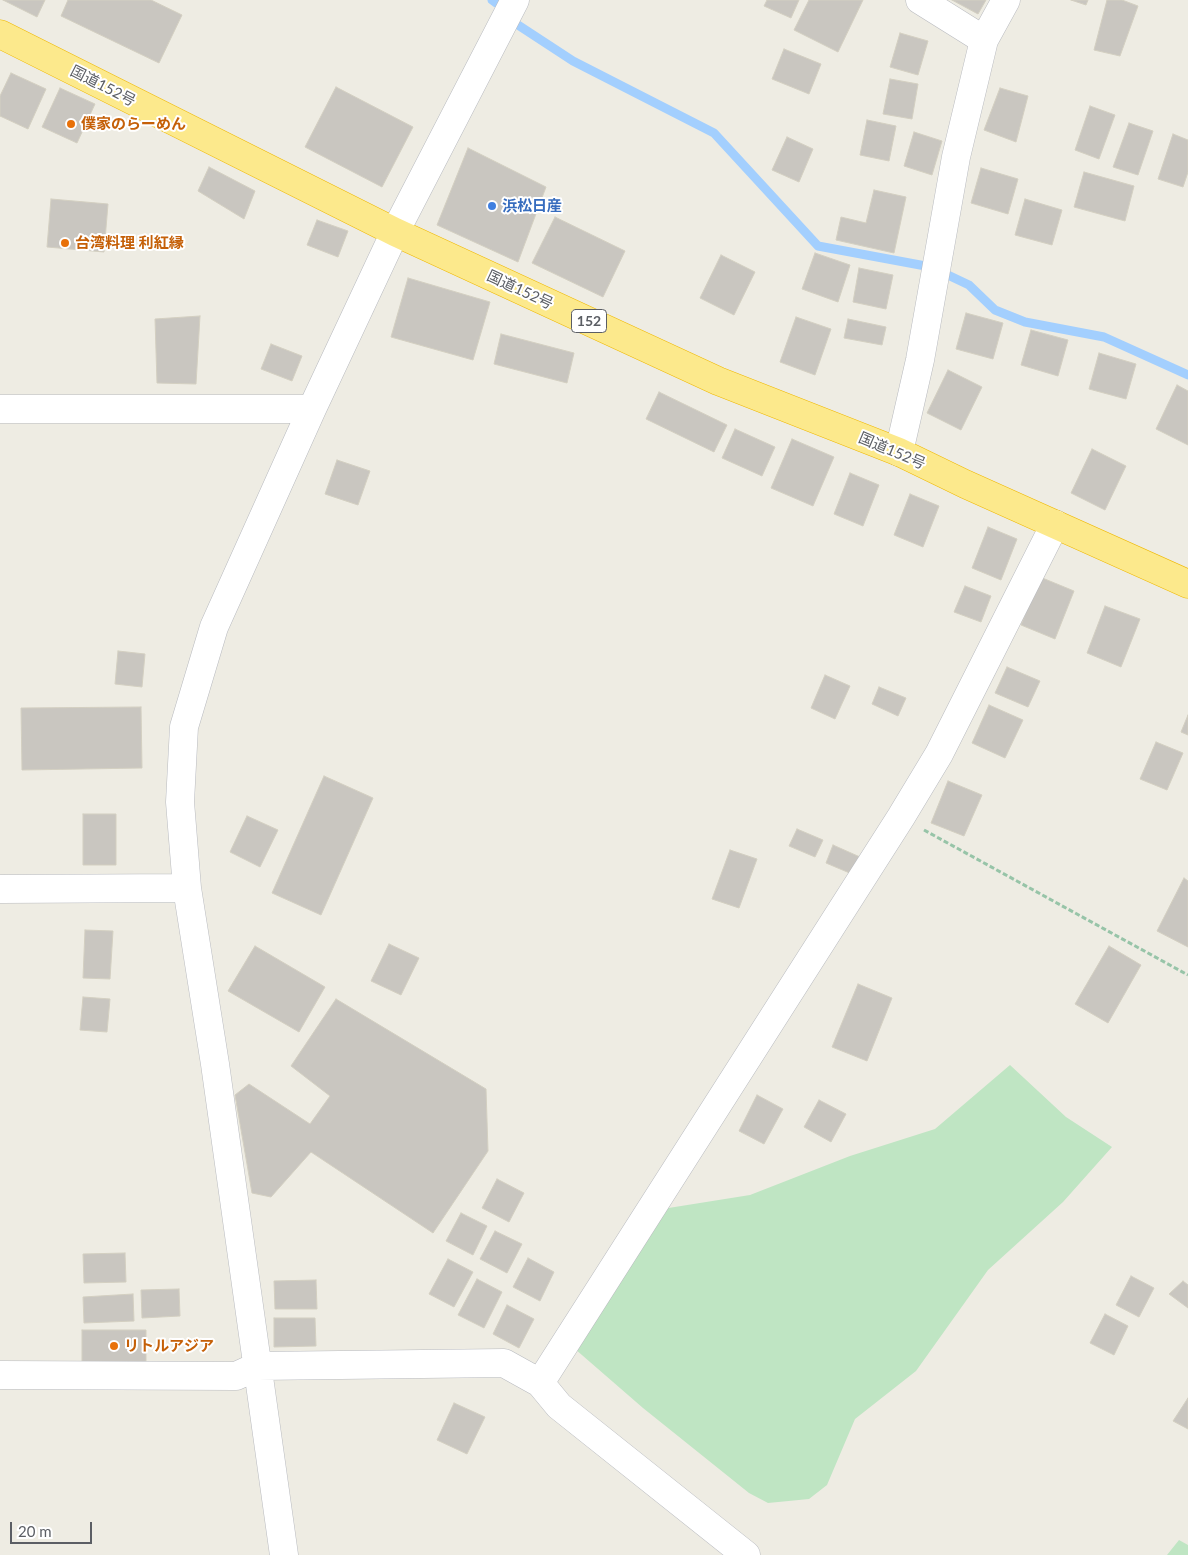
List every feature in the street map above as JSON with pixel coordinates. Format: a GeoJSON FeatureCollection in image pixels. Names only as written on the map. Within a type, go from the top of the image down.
{"type":"FeatureCollection","features":[{"type":"Feature","properties":{"kind":"highway","name":"国道152号"},"geometry":{"type":"LineString","coordinates":[[0,34],[395,232],[718,381],[899,452],[1188,584]]}},
{"type":"Feature","properties":{"kind":"street"},"geometry":{"type":"LineString","coordinates":[[284,1555],[187,888],[180,802],[184,727],[214,627],[312,409],[395,232],[514,0]]}},
{"type":"Feature","properties":{"kind":"street"},"geometry":{"type":"LineString","coordinates":[[920,0],[984,40]]}},
{"type":"Feature","properties":{"kind":"street"},"geometry":{"type":"LineString","coordinates":[[899,452],[920,360],[956,157],[984,40],[1006,0]]}},
{"type":"Feature","properties":{"kind":"street"},"geometry":{"type":"LineString","coordinates":[[0,408],[312,409]]}},
{"type":"Feature","properties":{"kind":"street"},"geometry":{"type":"LineString","coordinates":[[540,1382],[901,817],[939,754],[1055,524]]}},
{"type":"Feature","properties":{"kind":"street"},"geometry":{"type":"LineString","coordinates":[[0,889],[187,888]]}},
{"type":"Feature","properties":{"kind":"street"},"geometry":{"type":"LineString","coordinates":[[0,1375],[236,1376],[258,1366],[504,1363],[540,1382],[559,1406],[746,1555]]}},
{"type":"Feature","properties":{"kind":"path"},"geometry":{"type":"LineString","coordinates":[[901,817],[1188,975]]}},
{"type":"Feature","properties":{"kind":"green space"},"geometry":{"type":"Polygon","coordinates":[[[1010,1065],[1066,1117],[1112,1147],[1063,1202],[988,1270],[916,1371],[855,1419],[827,1485],[809,1499],[768,1503],[749,1493],[643,1408],[575,1349],[656,1210],[750,1195],[850,1156],[935,1129],[1010,1065]]]}},
{"type":"Feature","properties":{"kind":"green space"},"geometry":{"type":"Polygon","coordinates":[[[1179,1540],[1188,1545],[1188,1555],[1167,1555],[1179,1540]]]}},
{"type":"Feature","properties":{"kind":"building"},"geometry":{"type":"Polygon","coordinates":[[[3,0],[45,0],[37,17],[3,0]]]}},
{"type":"Feature","properties":{"kind":"building"},"geometry":{"type":"Polygon","coordinates":[[[68,0],[151,0],[182,15],[159,63],[61,16],[68,0]]]}},
{"type":"Feature","properties":{"kind":"building"},"geometry":{"type":"Polygon","coordinates":[[[767,0],[799,0],[791,18],[764,6],[767,0]]]}},
{"type":"Feature","properties":{"kind":"building"},"geometry":{"type":"Polygon","coordinates":[[[809,0],[863,0],[838,52],[794,30],[809,0]]]}},
{"type":"Feature","properties":{"kind":"building"},"geometry":{"type":"Polygon","coordinates":[[[952,0],[986,0],[978,14],[952,0]]]}},
{"type":"Feature","properties":{"kind":"building"},"geometry":{"type":"Polygon","coordinates":[[[1071,0],[1088,0],[1086,5],[1071,0]]]}},
{"type":"Feature","properties":{"kind":"building"},"geometry":{"type":"Polygon","coordinates":[[[1107,0],[1122,0],[1138,6],[1120,56],[1094,50],[1107,0]]]}},
{"type":"Feature","properties":{"kind":"building"},"geometry":{"type":"Polygon","coordinates":[[[900,33],[928,41],[918,75],[890,67],[900,33]]]}},
{"type":"Feature","properties":{"kind":"building"},"geometry":{"type":"Polygon","coordinates":[[[784,49],[821,64],[809,94],[772,79],[784,49]]]}},
{"type":"Feature","properties":{"kind":"building"},"geometry":{"type":"Polygon","coordinates":[[[11,73],[46,89],[28,129],[0,116],[0,96],[11,73]]]}},
{"type":"Feature","properties":{"kind":"building"},"geometry":{"type":"Polygon","coordinates":[[[890,79],[918,84],[912,119],[883,114],[890,79]]]}},
{"type":"Feature","properties":{"kind":"building"},"geometry":{"type":"Polygon","coordinates":[[[336,87],[413,127],[382,187],[305,147],[336,87]]]}},
{"type":"Feature","properties":{"kind":"building"},"geometry":{"type":"Polygon","coordinates":[[[60,88],[95,104],[77,143],[42,127],[60,88]]]}},
{"type":"Feature","properties":{"kind":"building"},"geometry":{"type":"Polygon","coordinates":[[[1000,88],[1028,96],[1016,142],[984,130],[1000,88]]]}},
{"type":"Feature","properties":{"kind":"building"},"geometry":{"type":"Polygon","coordinates":[[[1090,106],[1115,115],[1099,159],[1075,150],[1090,106]]]}},
{"type":"Feature","properties":{"kind":"building"},"geometry":{"type":"Polygon","coordinates":[[[867,120],[896,126],[889,161],[860,155],[867,120]]]}},
{"type":"Feature","properties":{"kind":"building"},"geometry":{"type":"Polygon","coordinates":[[[1129,123],[1153,131],[1138,175],[1113,167],[1129,123]]]}},
{"type":"Feature","properties":{"kind":"building"},"geometry":{"type":"Polygon","coordinates":[[[914,132],[942,141],[932,175],[904,166],[914,132]]]}},
{"type":"Feature","properties":{"kind":"building"},"geometry":{"type":"Polygon","coordinates":[[[1173,134],[1188,140],[1188,172],[1183,187],[1158,179],[1173,134]]]}},
{"type":"Feature","properties":{"kind":"building"},"geometry":{"type":"Polygon","coordinates":[[[787,137],[813,149],[799,182],[772,170],[787,137]]]}},
{"type":"Feature","properties":{"kind":"building","name":"浜松日産"},"geometry":{"type":"Polygon","coordinates":[[[468,148],[546,187],[518,262],[437,225],[468,148]]]}},
{"type":"Feature","properties":{"kind":"building"},"geometry":{"type":"Polygon","coordinates":[[[209,167],[255,191],[244,219],[198,191],[209,167]]]}},
{"type":"Feature","properties":{"kind":"building"},"geometry":{"type":"Polygon","coordinates":[[[981,168],[1018,179],[1008,214],[971,203],[981,168]]]}},
{"type":"Feature","properties":{"kind":"building"},"geometry":{"type":"Polygon","coordinates":[[[1084,172],[1134,186],[1125,221],[1074,207],[1084,172]]]}},
{"type":"Feature","properties":{"kind":"building"},"geometry":{"type":"Polygon","coordinates":[[[874,190],[906,197],[894,253],[836,240],[841,217],[866,223],[874,190]]]}},
{"type":"Feature","properties":{"kind":"building"},"geometry":{"type":"Polygon","coordinates":[[[51,199],[108,204],[104,252],[47,247],[51,199]]]}},
{"type":"Feature","properties":{"kind":"building"},"geometry":{"type":"Polygon","coordinates":[[[1025,199],[1062,210],[1052,245],[1015,235],[1025,199]]]}},
{"type":"Feature","properties":{"kind":"building"},"geometry":{"type":"Polygon","coordinates":[[[555,217],[625,251],[603,297],[532,263],[555,217]]]}},
{"type":"Feature","properties":{"kind":"building"},"geometry":{"type":"Polygon","coordinates":[[[317,220],[348,231],[338,257],[307,245],[317,220]]]}},
{"type":"Feature","properties":{"kind":"building"},"geometry":{"type":"Polygon","coordinates":[[[815,253],[850,265],[838,302],[802,289],[815,253]]]}},
{"type":"Feature","properties":{"kind":"building"},"geometry":{"type":"Polygon","coordinates":[[[721,255],[755,272],[734,315],[700,298],[721,255]]]}},
{"type":"Feature","properties":{"kind":"building"},"geometry":{"type":"Polygon","coordinates":[[[859,268],[893,275],[886,309],[853,302],[859,268]]]}},
{"type":"Feature","properties":{"kind":"building"},"geometry":{"type":"Polygon","coordinates":[[[408,278],[490,302],[473,360],[391,337],[408,278]]]}},
{"type":"Feature","properties":{"kind":"building"},"geometry":{"type":"Polygon","coordinates":[[[966,313],[1003,323],[993,359],[956,349],[966,313]]]}},
{"type":"Feature","properties":{"kind":"building"},"geometry":{"type":"Polygon","coordinates":[[[200,316],[196,384],[157,383],[155,319],[200,316]]]}},
{"type":"Feature","properties":{"kind":"building"},"geometry":{"type":"Polygon","coordinates":[[[796,317],[831,329],[815,375],[780,362],[796,317]]]}},
{"type":"Feature","properties":{"kind":"building"},"geometry":{"type":"Polygon","coordinates":[[[848,319],[886,327],[882,345],[844,338],[848,319]]]}},
{"type":"Feature","properties":{"kind":"building"},"geometry":{"type":"Polygon","coordinates":[[[1031,330],[1068,340],[1058,376],[1021,365],[1031,330]]]}},
{"type":"Feature","properties":{"kind":"building"},"geometry":{"type":"Polygon","coordinates":[[[501,334],[574,353],[567,383],[494,364],[501,334]]]}},
{"type":"Feature","properties":{"kind":"building"},"geometry":{"type":"Polygon","coordinates":[[[271,344],[302,356],[292,381],[261,369],[271,344]]]}},
{"type":"Feature","properties":{"kind":"building"},"geometry":{"type":"Polygon","coordinates":[[[1099,353],[1136,364],[1126,399],[1089,389],[1099,353]]]}},
{"type":"Feature","properties":{"kind":"building"},"geometry":{"type":"Polygon","coordinates":[[[948,370],[982,387],[961,430],[927,413],[948,370]]]}},
{"type":"Feature","properties":{"kind":"building"},"geometry":{"type":"Polygon","coordinates":[[[1177,385],[1188,391],[1188,445],[1156,429],[1177,385]]]}},
{"type":"Feature","properties":{"kind":"building"},"geometry":{"type":"Polygon","coordinates":[[[659,392],[727,425],[714,452],[646,419],[659,392]]]}},
{"type":"Feature","properties":{"kind":"building"},"geometry":{"type":"Polygon","coordinates":[[[735,429],[775,447],[762,476],[722,458],[735,429]]]}},
{"type":"Feature","properties":{"kind":"building"},"geometry":{"type":"Polygon","coordinates":[[[792,439],[834,457],[813,506],[771,488],[792,439]]]}},
{"type":"Feature","properties":{"kind":"building"},"geometry":{"type":"Polygon","coordinates":[[[1092,449],[1126,466],[1105,510],[1071,493],[1092,449]]]}},
{"type":"Feature","properties":{"kind":"building"},"geometry":{"type":"Polygon","coordinates":[[[337,460],[370,471],[358,505],[325,494],[337,460]]]}},
{"type":"Feature","properties":{"kind":"building"},"geometry":{"type":"Polygon","coordinates":[[[850,473],[879,485],[863,526],[834,514],[850,473]]]}},
{"type":"Feature","properties":{"kind":"building"},"geometry":{"type":"Polygon","coordinates":[[[910,494],[939,506],[923,547],[894,535],[910,494]]]}},
{"type":"Feature","properties":{"kind":"building"},"geometry":{"type":"Polygon","coordinates":[[[988,527],[1017,539],[1001,580],[972,568],[988,527]]]}},
{"type":"Feature","properties":{"kind":"building"},"geometry":{"type":"Polygon","coordinates":[[[1040,577],[1074,591],[1055,639],[1021,625],[1040,577]]]}},
{"type":"Feature","properties":{"kind":"building"},"geometry":{"type":"Polygon","coordinates":[[[965,586],[991,596],[981,622],[954,612],[965,586]]]}},
{"type":"Feature","properties":{"kind":"building"},"geometry":{"type":"Polygon","coordinates":[[[1105,606],[1140,619],[1121,667],[1087,653],[1105,606]]]}},
{"type":"Feature","properties":{"kind":"building"},"geometry":{"type":"Polygon","coordinates":[[[118,651],[145,654],[142,687],[115,684],[118,651]]]}},
{"type":"Feature","properties":{"kind":"building"},"geometry":{"type":"Polygon","coordinates":[[[1007,667],[1040,681],[1028,707],[995,693],[1007,667]]]}},
{"type":"Feature","properties":{"kind":"building"},"geometry":{"type":"Polygon","coordinates":[[[825,675],[850,686],[835,719],[811,708],[825,675]]]}},
{"type":"Feature","properties":{"kind":"building"},"geometry":{"type":"Polygon","coordinates":[[[879,687],[906,698],[898,716],[872,704],[879,687]]]}},
{"type":"Feature","properties":{"kind":"building"},"geometry":{"type":"Polygon","coordinates":[[[989,705],[1023,720],[1005,758],[972,743],[989,705]]]}},
{"type":"Feature","properties":{"kind":"building"},"geometry":{"type":"Polygon","coordinates":[[[141,707],[142,768],[22,770],[21,708],[141,707]]]}},
{"type":"Feature","properties":{"kind":"building"},"geometry":{"type":"Polygon","coordinates":[[[1188,715],[1188,735],[1181,732],[1188,715]]]}},
{"type":"Feature","properties":{"kind":"building"},"geometry":{"type":"Polygon","coordinates":[[[1156,742],[1183,753],[1167,790],[1140,779],[1156,742]]]}},
{"type":"Feature","properties":{"kind":"building"},"geometry":{"type":"Polygon","coordinates":[[[324,776],[373,798],[321,915],[272,893],[324,776]]]}},
{"type":"Feature","properties":{"kind":"building"},"geometry":{"type":"Polygon","coordinates":[[[948,781],[982,795],[964,836],[931,823],[948,781]]]}},
{"type":"Feature","properties":{"kind":"building"},"geometry":{"type":"Polygon","coordinates":[[[83,814],[116,814],[116,865],[83,865],[83,814]]]}},
{"type":"Feature","properties":{"kind":"building"},"geometry":{"type":"Polygon","coordinates":[[[247,816],[278,830],[260,867],[230,852],[247,816]]]}},
{"type":"Feature","properties":{"kind":"building"},"geometry":{"type":"Polygon","coordinates":[[[797,829],[823,840],[815,857],[789,846],[797,829]]]}},
{"type":"Feature","properties":{"kind":"building"},"geometry":{"type":"Polygon","coordinates":[[[833,845],[860,857],[852,874],[826,863],[833,845]]]}},
{"type":"Feature","properties":{"kind":"building"},"geometry":{"type":"Polygon","coordinates":[[[730,850],[757,859],[739,908],[712,899],[730,850]]]}},
{"type":"Feature","properties":{"kind":"building"},"geometry":{"type":"Polygon","coordinates":[[[1184,878],[1188,881],[1188,947],[1157,931],[1184,878]]]}},
{"type":"Feature","properties":{"kind":"building"},"geometry":{"type":"Polygon","coordinates":[[[85,930],[113,931],[110,979],[83,978],[85,930]]]}},
{"type":"Feature","properties":{"kind":"building"},"geometry":{"type":"Polygon","coordinates":[[[389,944],[419,958],[401,995],[371,981],[389,944]]]}},
{"type":"Feature","properties":{"kind":"building"},"geometry":{"type":"Polygon","coordinates":[[[255,946],[325,987],[299,1032],[228,991],[255,946]]]}},
{"type":"Feature","properties":{"kind":"building"},"geometry":{"type":"Polygon","coordinates":[[[1109,946],[1141,965],[1108,1023],[1075,1004],[1109,946]]]}},
{"type":"Feature","properties":{"kind":"building"},"geometry":{"type":"Polygon","coordinates":[[[858,984],[892,998],[867,1061],[832,1047],[858,984]]]}},
{"type":"Feature","properties":{"kind":"building"},"geometry":{"type":"Polygon","coordinates":[[[83,997],[110,999],[107,1032],[80,1030],[83,997]]]}},
{"type":"Feature","properties":{"kind":"building"},"geometry":{"type":"Polygon","coordinates":[[[336,999],[486,1089],[488,1151],[433,1233],[311,1152],[271,1197],[252,1193],[235,1095],[249,1084],[310,1124],[330,1096],[291,1066],[336,999]]]}},
{"type":"Feature","properties":{"kind":"building"},"geometry":{"type":"Polygon","coordinates":[[[757,1095],[783,1109],[764,1144],[739,1131],[757,1095]]]}},
{"type":"Feature","properties":{"kind":"building"},"geometry":{"type":"Polygon","coordinates":[[[819,1100],[846,1114],[831,1142],[804,1127],[819,1100]]]}},
{"type":"Feature","properties":{"kind":"building"},"geometry":{"type":"Polygon","coordinates":[[[497,1179],[524,1193],[509,1222],[482,1208],[497,1179]]]}},
{"type":"Feature","properties":{"kind":"building"},"geometry":{"type":"Polygon","coordinates":[[[461,1213],[487,1226],[473,1255],[446,1241],[461,1213]]]}},
{"type":"Feature","properties":{"kind":"building"},"geometry":{"type":"Polygon","coordinates":[[[495,1231],[522,1244],[507,1273],[480,1259],[495,1231]]]}},
{"type":"Feature","properties":{"kind":"building"},"geometry":{"type":"Polygon","coordinates":[[[125,1253],[126,1282],[84,1283],[83,1254],[125,1253]]]}},
{"type":"Feature","properties":{"kind":"building"},"geometry":{"type":"Polygon","coordinates":[[[528,1258],[554,1272],[540,1301],[513,1287],[528,1258]]]}},
{"type":"Feature","properties":{"kind":"building"},"geometry":{"type":"Polygon","coordinates":[[[448,1259],[473,1272],[454,1307],[429,1294],[448,1259]]]}},
{"type":"Feature","properties":{"kind":"building"},"geometry":{"type":"Polygon","coordinates":[[[1131,1276],[1154,1288],[1139,1317],[1116,1305],[1131,1276]]]}},
{"type":"Feature","properties":{"kind":"building"},"geometry":{"type":"Polygon","coordinates":[[[477,1279],[502,1292],[484,1328],[458,1315],[477,1279]]]}},
{"type":"Feature","properties":{"kind":"building"},"geometry":{"type":"Polygon","coordinates":[[[316,1280],[317,1309],[275,1309],[274,1281],[316,1280]]]}},
{"type":"Feature","properties":{"kind":"building"},"geometry":{"type":"Polygon","coordinates":[[[1183,1281],[1188,1285],[1188,1308],[1169,1294],[1183,1281]]]}},
{"type":"Feature","properties":{"kind":"building"},"geometry":{"type":"Polygon","coordinates":[[[179,1289],[180,1316],[142,1318],[141,1290],[179,1289]]]}},
{"type":"Feature","properties":{"kind":"building"},"geometry":{"type":"Polygon","coordinates":[[[133,1294],[134,1321],[84,1323],[83,1297],[133,1294]]]}},
{"type":"Feature","properties":{"kind":"building"},"geometry":{"type":"Polygon","coordinates":[[[507,1305],[534,1319],[519,1348],[493,1334],[507,1305]]]}},
{"type":"Feature","properties":{"kind":"building"},"geometry":{"type":"Polygon","coordinates":[[[1105,1314],[1128,1326],[1114,1355],[1090,1343],[1105,1314]]]}},
{"type":"Feature","properties":{"kind":"building"},"geometry":{"type":"Polygon","coordinates":[[[274,1318],[315,1318],[316,1346],[274,1347],[274,1318]]]}},
{"type":"Feature","properties":{"kind":"building","name":"リトルアジア"},"geometry":{"type":"Polygon","coordinates":[[[82,1330],[146,1330],[146,1362],[82,1362],[82,1330]]]}},
{"type":"Feature","properties":{"kind":"building"},"geometry":{"type":"Polygon","coordinates":[[[1188,1398],[1188,1429],[1173,1421],[1188,1398]]]}},
{"type":"Feature","properties":{"kind":"building"},"geometry":{"type":"Polygon","coordinates":[[[454,1403],[485,1417],[467,1454],[437,1440],[454,1403]]]}},
{"type":"Feature","properties":{"kind":"waterway"},"geometry":{"type":"LineString","coordinates":[[492,0],[496,3]]}},
{"type":"Feature","properties":{"kind":"waterway"},"geometry":{"type":"LineString","coordinates":[[518,25],[573,61],[714,133],[818,246],[931,267],[969,285],[995,310],[1025,322],[1104,337],[1188,375]]}},
{"type":"Feature","properties":{"kind":"place","name":"僕家のらーめん"},"geometry":{"type":"Point","coordinates":[71,124]}},
{"type":"Feature","properties":{"kind":"place","name":"浜松日産"},"geometry":{"type":"Point","coordinates":[492,206]}},
{"type":"Feature","properties":{"kind":"place","name":"台湾料理 利紅縁"},"geometry":{"type":"Point","coordinates":[65,243]}},
{"type":"Feature","properties":{"kind":"place","name":"リトルアジア"},"geometry":{"type":"Point","coordinates":[114,1346]}}]}
